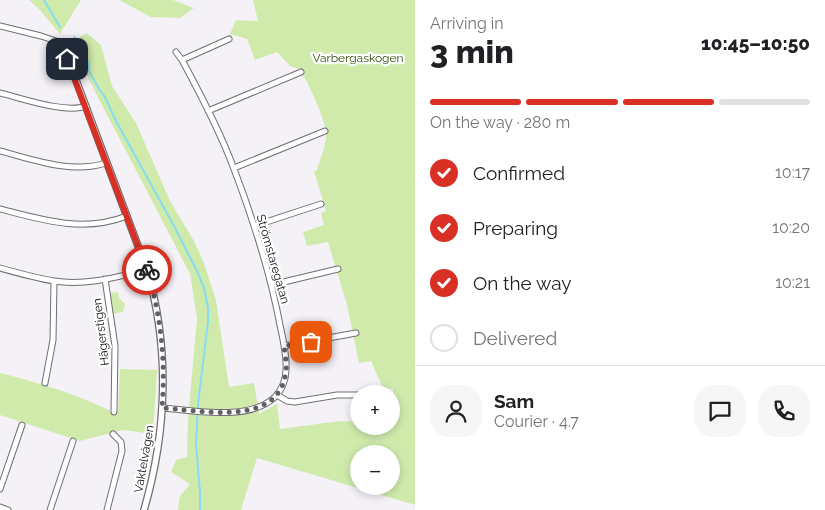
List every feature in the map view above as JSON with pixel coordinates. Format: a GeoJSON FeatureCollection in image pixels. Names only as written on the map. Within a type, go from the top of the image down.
{"type":"FeatureCollection","features":[{"type":"Feature","properties":{"kind":"street","name":"Vaktelvägen"},"geometry":{"type":"LineString","coordinates":[[0,26],[62,43],[147,270],[157,304],[163,364],[162,408],[154,470],[144,510]]}},
{"type":"Feature","properties":{"kind":"street"},"geometry":{"type":"LineString","coordinates":[[182,60],[229,39]]}},
{"type":"Feature","properties":{"kind":"street","name":"Strömstaregatan"},"geometry":{"type":"LineString","coordinates":[[176,52],[208,111],[234,168],[254,226],[271,285],[284,346],[286,377],[277,394]]}},
{"type":"Feature","properties":{"kind":"street"},"geometry":{"type":"LineString","coordinates":[[208,111],[301,72]]}},
{"type":"Feature","properties":{"kind":"street"},"geometry":{"type":"LineString","coordinates":[[0,93],[64,108],[86,106]]}},
{"type":"Feature","properties":{"kind":"street"},"geometry":{"type":"LineString","coordinates":[[234,168],[325,131]]}},
{"type":"Feature","properties":{"kind":"street"},"geometry":{"type":"LineString","coordinates":[[0,151],[62,166],[85,167],[106,163]]}},
{"type":"Feature","properties":{"kind":"street"},"geometry":{"type":"LineString","coordinates":[[254,226],[321,204]]}},
{"type":"Feature","properties":{"kind":"street"},"geometry":{"type":"LineString","coordinates":[[0,209],[53,223],[72,225],[127,216]]}},
{"type":"Feature","properties":{"kind":"street"},"geometry":{"type":"LineString","coordinates":[[0,269],[54,281],[78,282],[147,270]]}},
{"type":"Feature","properties":{"kind":"street"},"geometry":{"type":"LineString","coordinates":[[271,285],[338,269]]}},
{"type":"Feature","properties":{"kind":"street","name":"Hägerstigen"},"geometry":{"type":"LineString","coordinates":[[105,278],[116,352],[114,412]]}},
{"type":"Feature","properties":{"kind":"street"},"geometry":{"type":"LineString","coordinates":[[45,383],[53,335],[54,281]]}},
{"type":"Feature","properties":{"kind":"street"},"geometry":{"type":"LineString","coordinates":[[284,346],[356,333]]}},
{"type":"Feature","properties":{"kind":"street"},"geometry":{"type":"LineString","coordinates":[[162,408],[228,412],[250,410],[267,404],[277,394],[286,400],[295,402],[337,395],[350,395]]}},
{"type":"Feature","properties":{"kind":"street"},"geometry":{"type":"LineString","coordinates":[[0,489],[22,425]]}},
{"type":"Feature","properties":{"kind":"street"},"geometry":{"type":"LineString","coordinates":[[107,510],[122,451],[121,442],[113,434]]}},
{"type":"Feature","properties":{"kind":"street"},"geometry":{"type":"LineString","coordinates":[[50,510],[73,441]]}},
{"type":"Feature","properties":{"kind":"street"},"geometry":{"type":"LineString","coordinates":[[0,507],[8,510]]}},
{"type":"Feature","properties":{"kind":"green space"},"geometry":{"type":"Polygon","coordinates":[[[29,0],[81,0],[60,34],[29,0]]]}},
{"type":"Feature","properties":{"kind":"green space"},"geometry":{"type":"Polygon","coordinates":[[[119,0],[173,0],[194,8],[180,18],[151,17],[119,0]]]}},
{"type":"Feature","properties":{"kind":"green space","name":"Varbergaskogen"},"geometry":{"type":"Polygon","coordinates":[[[253,0],[415,0],[415,505],[381,495],[400,495],[400,445],[350,445],[350,486],[257,458],[241,510],[178,510],[180,496],[190,484],[171,472],[176,460],[187,457],[188,419],[197,318],[190,274],[89,80],[73,41],[87,33],[101,45],[112,86],[136,123],[170,201],[194,241],[204,263],[216,300],[229,387],[254,383],[259,414],[277,404],[280,429],[340,421],[350,422],[350,435],[400,435],[400,385],[382,385],[371,361],[359,363],[347,305],[328,242],[307,246],[303,232],[324,225],[321,213],[326,211],[314,171],[317,170],[326,135],[320,111],[300,69],[290,66],[277,52],[255,60],[247,39],[230,34],[236,20],[258,21],[253,0]]]}},
{"type":"Feature","properties":{"kind":"green space"},"geometry":{"type":"Polygon","coordinates":[[[118,292],[119,298],[125,304],[123,312],[113,314],[110,293],[118,292]]]}},
{"type":"Feature","properties":{"kind":"green space"},"geometry":{"type":"Polygon","coordinates":[[[120,369],[157,370],[153,434],[122,430],[80,441],[0,415],[0,373],[60,390],[90,401],[118,415],[120,369]]]}},
{"type":"Feature","properties":{"kind":"waterway"},"geometry":{"type":"LineString","coordinates":[[44,0],[60,27]]}},
{"type":"Feature","properties":{"kind":"waterway"},"geometry":{"type":"LineString","coordinates":[[74,37],[79,41],[89,64],[89,71],[105,97],[116,121],[174,226],[204,288],[208,308],[208,322],[198,404],[196,444],[200,510]]}},
{"type":"Feature","properties":{"kind":"way so far"},"geometry":{"type":"LineString","coordinates":[[147,270],[157,304],[161,332],[162,408],[238,412],[267,404],[281,390],[286,377],[284,346],[311,342]]}},
{"type":"Feature","properties":{"kind":"route"},"geometry":{"type":"LineString","coordinates":[[67,59],[147,270]]}}]}
